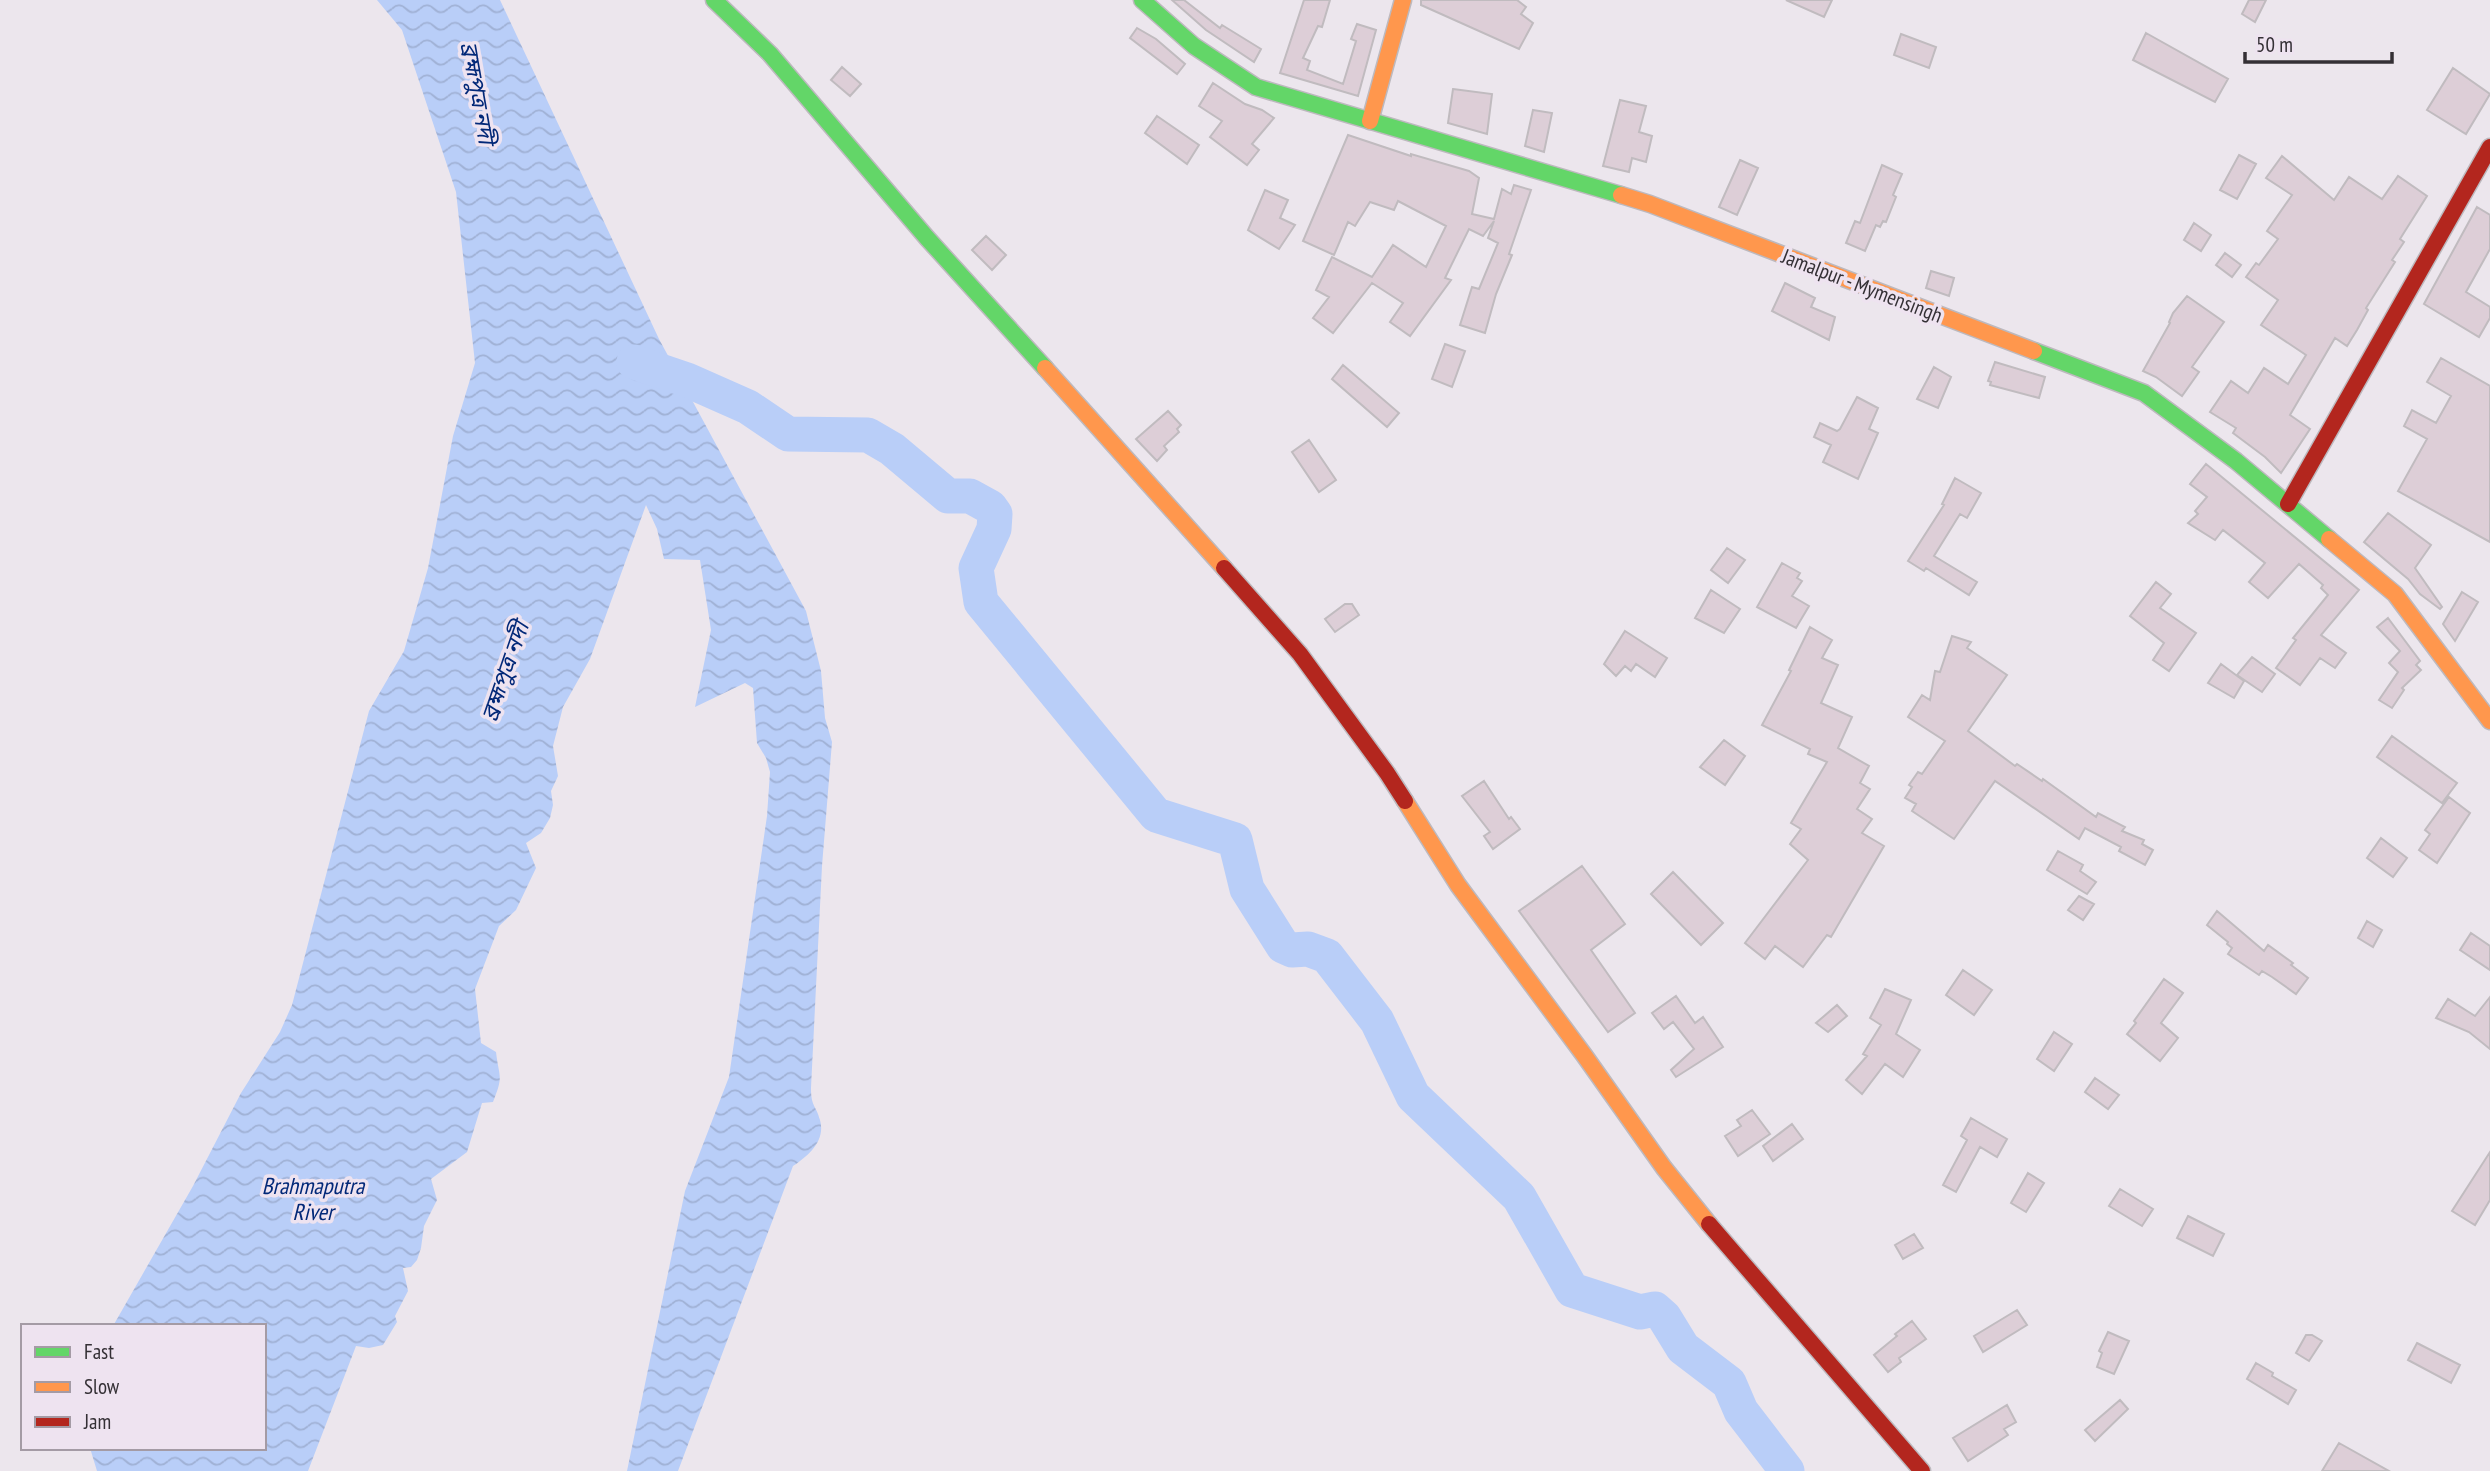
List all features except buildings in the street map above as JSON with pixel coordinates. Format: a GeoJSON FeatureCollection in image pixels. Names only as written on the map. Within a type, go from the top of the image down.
{"type":"FeatureCollection","features":[{"type":"Feature","properties":{"kind":"street"},"geometry":{"type":"LineString","coordinates":[[714,0],[770,54],[927,238],[1300,654],[1387,773],[1458,885],[1664,1168],[1740,1262],[1922,1471]]}},
{"type":"Feature","properties":{"kind":"street","name":"Jamalpur - Mymensingh"},"geometry":{"type":"LineString","coordinates":[[1142,0],[1194,46],[1256,87],[1650,204],[2144,393],[2236,461],[2395,594],[2490,721]]}},
{"type":"Feature","properties":{"kind":"street"},"geometry":{"type":"LineString","coordinates":[[1370,121],[1403,0]]}},
{"type":"Feature","properties":{"kind":"street"},"geometry":{"type":"LineString","coordinates":[[2288,504],[2490,147]]}},
{"type":"Feature","properties":{"kind":"water","name":"Brahmaputra River"},"geometry":{"type":"Polygon","coordinates":[[[377,0],[500,0],[659,339],[806,611],[821,671],[825,718],[832,742],[822,866],[811,1088],[813,1103],[820,1120],[820,1135],[810,1153],[793,1166],[678,1471],[627,1471],[685,1191],[729,1077],[767,816],[770,772],[757,743],[753,688],[745,683],[695,707],[711,630],[700,560],[664,559],[657,529],[646,505],[590,659],[563,707],[553,746],[558,776],[551,791],[553,805],[550,818],[541,833],[526,843],[536,868],[516,910],[499,926],[475,989],[481,1043],[496,1052],[499,1086],[493,1102],[482,1103],[467,1152],[431,1179],[437,1200],[424,1226],[417,1260],[411,1267],[403,1268],[408,1291],[395,1316],[397,1322],[383,1345],[369,1348],[356,1346],[308,1471],[97,1471],[91,1450],[266,1450],[266,1324],[114,1324],[193,1186],[241,1093],[280,1032],[292,1005],[369,711],[404,651],[428,568],[453,436],[475,363],[456,192],[402,30],[377,0]]]}},
{"type":"Feature","properties":{"kind":"waterway"},"geometry":{"type":"LineString","coordinates":[[634,362],[687,380],[748,407],[788,434],[868,435],[892,449],[948,496],[970,496],[990,507],[995,514],[994,529],[976,568],[981,602],[1156,815],[1235,840],[1247,889],[1283,946],[1292,950],[1308,949],[1327,956],[1377,1021],[1413,1096],[1519,1197],[1572,1290],[1640,1312],[1655,1309],[1664,1317],[1683,1348],[1729,1383],[1741,1411],[1787,1471]]}},
{"type":"Feature","properties":{"kind":"traffic: fast"},"geometry":{"type":"LineString","coordinates":[[714,0],[770,54],[927,238],[1045,368]]}},
{"type":"Feature","properties":{"kind":"traffic: fast"},"geometry":{"type":"LineString","coordinates":[[1142,0],[1194,46],[1256,87],[1621,195]]}},
{"type":"Feature","properties":{"kind":"traffic: fast"},"geometry":{"type":"LineString","coordinates":[[2034,351],[2144,393],[2236,461],[2329,539]]}},
{"type":"Feature","properties":{"kind":"traffic: slow"},"geometry":{"type":"LineString","coordinates":[[1370,121],[1403,0]]}},
{"type":"Feature","properties":{"kind":"traffic: slow"},"geometry":{"type":"LineString","coordinates":[[1621,195],[2034,351]]}},
{"type":"Feature","properties":{"kind":"traffic: slow"},"geometry":{"type":"LineString","coordinates":[[1045,368],[1224,568]]}},
{"type":"Feature","properties":{"kind":"traffic: slow"},"geometry":{"type":"LineString","coordinates":[[2329,539],[2395,594],[2490,721]]}},
{"type":"Feature","properties":{"kind":"traffic: slow"},"geometry":{"type":"LineString","coordinates":[[1405,801],[1458,885],[1664,1168],[1709,1224]]}},
{"type":"Feature","properties":{"kind":"traffic: jam"},"geometry":{"type":"LineString","coordinates":[[2288,504],[2490,147]]}},
{"type":"Feature","properties":{"kind":"traffic: jam"},"geometry":{"type":"LineString","coordinates":[[1224,568],[1300,654],[1405,801]]}},
{"type":"Feature","properties":{"kind":"traffic: jam"},"geometry":{"type":"LineString","coordinates":[[1709,1224],[1922,1471]]}},
{"type":"Feature","properties":{"kind":"water label","name":"ব্রহ্মপুত্র নদী"},"geometry":{"type":"Point","coordinates":[478,93]}},
{"type":"Feature","properties":{"kind":"water label","name":"ব্রহ্মপুত্র নদী"},"geometry":{"type":"Point","coordinates":[505,671]}}]}
